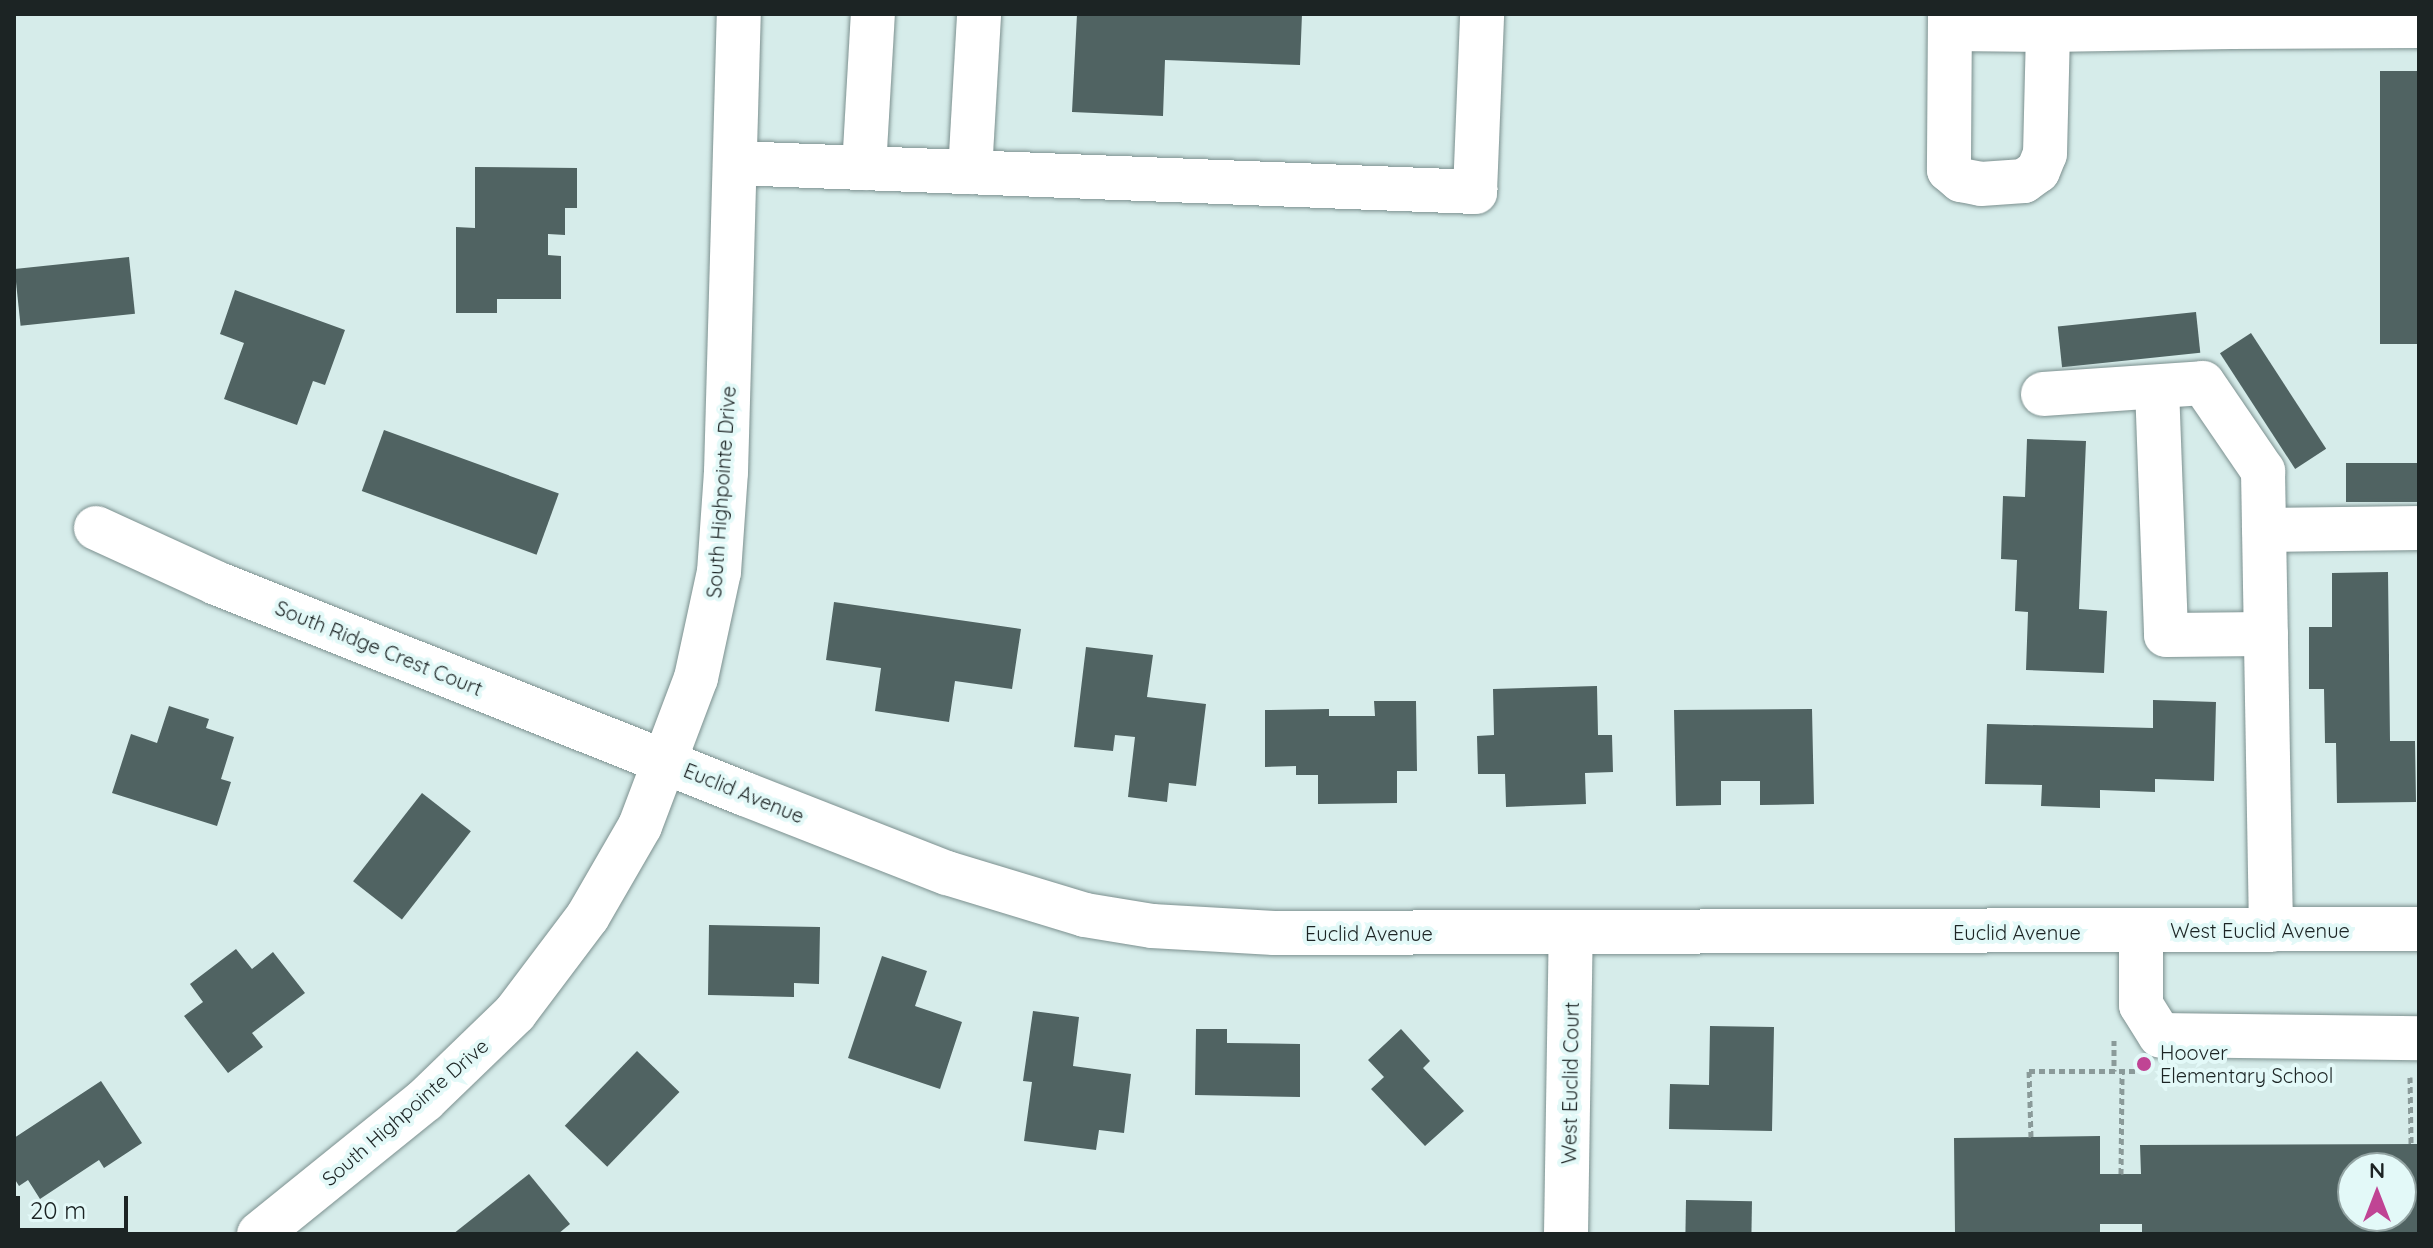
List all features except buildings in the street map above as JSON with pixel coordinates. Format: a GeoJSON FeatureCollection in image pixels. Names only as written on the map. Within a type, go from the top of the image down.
{"type":"FeatureCollection","features":[{"type":"Feature","properties":{"kind":"street","name":"South Highpointe Drive"},"geometry":{"type":"LineString","coordinates":[[259,1234],[425,1100],[515,1013],[618,869],[665,761],[696,678],[719,572],[739,14]]}},
{"type":"Feature","properties":{"kind":"street"},"geometry":{"type":"LineString","coordinates":[[864,168],[873,14]]}},
{"type":"Feature","properties":{"kind":"street"},"geometry":{"type":"LineString","coordinates":[[970,172],[979,14]]}},
{"type":"Feature","properties":{"kind":"street"},"geometry":{"type":"LineString","coordinates":[[735,163],[1475,192],[1482,14]]}},
{"type":"Feature","properties":{"kind":"street"},"geometry":{"type":"LineString","coordinates":[[2048,30],[2045,154],[2038,171],[2024,181],[1981,184],[1961,180],[1949,170],[1950,22],[2048,30],[2231,20],[2419,26]]}},
{"type":"Feature","properties":{"kind":"street"},"geometry":{"type":"LineString","coordinates":[[2043,394],[2203,383],[2263,471],[2271,930]]}},
{"type":"Feature","properties":{"kind":"street"},"geometry":{"type":"LineString","coordinates":[[2157,387],[2166,635],[2266,634]]}},
{"type":"Feature","properties":{"kind":"street","name":"South Ridge Crest Court"},"geometry":{"type":"LineString","coordinates":[[96,528],[216,583],[665,761]]}},
{"type":"Feature","properties":{"kind":"street"},"geometry":{"type":"LineString","coordinates":[[2264,530],[2419,528]]}},
{"type":"Feature","properties":{"kind":"street","name":"Euclid Avenue"},"geometry":{"type":"LineString","coordinates":[[665,761],[947,873],[1085,915],[1152,926],[1274,933],[2122,931]]}},
{"type":"Feature","properties":{"kind":"street","name":"West Euclid Avenue"},"geometry":{"type":"LineString","coordinates":[[2122,931],[2419,929]]}},
{"type":"Feature","properties":{"kind":"street"},"geometry":{"type":"LineString","coordinates":[[2122,931],[2141,1005],[2160,1035],[2415,1053]]}},
{"type":"Feature","properties":{"kind":"street","name":"West Euclid Court"},"geometry":{"type":"LineString","coordinates":[[1566,1234],[1571,932]]}},
{"type":"Feature","properties":{"kind":"path"},"geometry":{"type":"LineString","coordinates":[[2411,1144],[2415,1053]]}},
{"type":"Feature","properties":{"kind":"path"},"geometry":{"type":"LineString","coordinates":[[2121,1174],[2122,1071]]}},
{"type":"Feature","properties":{"kind":"place","name":"Hoover Elementary School"},"geometry":{"type":"Point","coordinates":[2144,1064]}}]}
